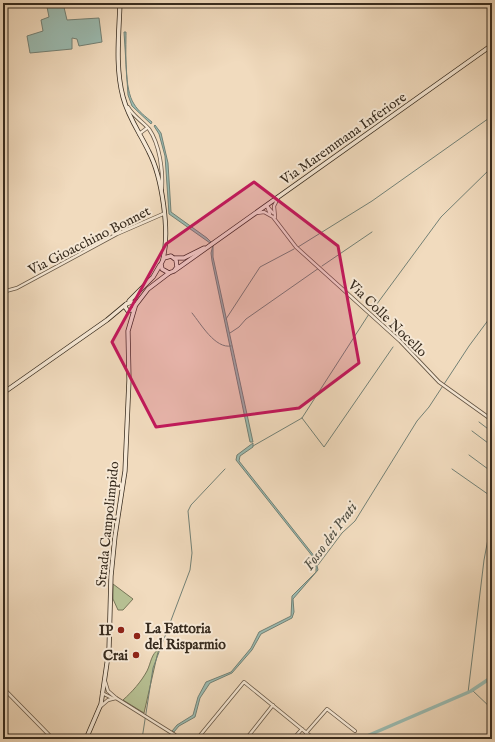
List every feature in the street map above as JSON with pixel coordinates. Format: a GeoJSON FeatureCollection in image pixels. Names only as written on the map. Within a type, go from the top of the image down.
{"type":"FeatureCollection","features":[{"type":"Feature","properties":{"kind":"main road"},"geometry":{"type":"LineString","coordinates":[[3,393],[120,310],[150,280],[161,264],[165,246],[162,194],[153,160],[124,101],[119,65],[120,3]]}},
{"type":"Feature","properties":{"kind":"main road","name":"Via Maremmana Inferiore"},"geometry":{"type":"LineString","coordinates":[[174,271],[492,45]]}},
{"type":"Feature","properties":{"kind":"main road"},"geometry":{"type":"LineString","coordinates":[[161,264],[164,271],[169,273],[174,271],[177,265],[165,246]]}},
{"type":"Feature","properties":{"kind":"main road","name":"Via Maremmana Inferiore"},"geometry":{"type":"LineString","coordinates":[[173,257],[184,258],[207,247]]}},
{"type":"Feature","properties":{"kind":"main road"},"geometry":{"type":"LineString","coordinates":[[162,260],[166,257],[173,257]]}},
{"type":"Feature","properties":{"kind":"main road","name":"Strada Campolimpido"},"geometry":{"type":"LineString","coordinates":[[86,739],[100,706],[110,640],[112,563],[125,471],[129,390],[128,326],[135,308],[148,289],[169,273]]}},
{"type":"Feature","properties":{"kind":"main road"},"geometry":{"type":"LineString","coordinates":[[120,310],[127,310],[130,312],[135,308],[134,303],[127,303]]}},
{"type":"Feature","properties":{"kind":"main road"},"geometry":{"type":"LineString","coordinates":[[127,303],[129,316],[128,326]]}},
{"type":"Feature","properties":{"kind":"street"},"geometry":{"type":"LineString","coordinates":[[124,101],[132,113],[147,128],[153,137],[159,156],[162,173],[162,194]]}},
{"type":"Feature","properties":{"kind":"street"},"geometry":{"type":"LineString","coordinates":[[139,134],[147,128]]}},
{"type":"Feature","properties":{"kind":"street"},"geometry":{"type":"LineString","coordinates":[[256,213],[264,212],[274,217],[274,206],[278,198]]}},
{"type":"Feature","properties":{"kind":"street","name":"Via Colle Nocello"},"geometry":{"type":"LineString","coordinates":[[267,206],[268,211],[298,249],[400,341],[441,383],[492,420]]}},
{"type":"Feature","properties":{"kind":"street","name":"Via Gioacchino Bonnet"},"geometry":{"type":"LineString","coordinates":[[3,288],[6,291],[17,288],[117,234],[163,214]]}},
{"type":"Feature","properties":{"kind":"street"},"geometry":{"type":"LineString","coordinates":[[105,678],[108,691],[116,698],[175,735]]}},
{"type":"Feature","properties":{"kind":"street"},"geometry":{"type":"LineString","coordinates":[[197,739],[244,682],[314,739]]}},
{"type":"Feature","properties":{"kind":"street"},"geometry":{"type":"LineString","coordinates":[[3,688],[53,739]]}},
{"type":"Feature","properties":{"kind":"street"},"geometry":{"type":"LineString","coordinates":[[102,693],[108,697],[116,698]]}},
{"type":"Feature","properties":{"kind":"street"},"geometry":{"type":"LineString","coordinates":[[100,706],[108,700],[116,698]]}},
{"type":"Feature","properties":{"kind":"street"},"geometry":{"type":"LineString","coordinates":[[246,739],[273,705]]}},
{"type":"Feature","properties":{"kind":"street"},"geometry":{"type":"LineString","coordinates":[[306,733],[327,709],[355,731]]}},
{"type":"Feature","properties":{"kind":"street"},"geometry":{"type":"LineString","coordinates":[[294,739],[302,729]]}},
{"type":"Feature","properties":{"kind":"street"},"geometry":{"type":"LineString","coordinates":[[3,730],[11,739]]}},
{"type":"Feature","properties":{"kind":"highlighted area"},"geometry":{"type":"Polygon","coordinates":[[[254,182],[338,246],[359,363],[299,408],[156,427],[112,342],[166,244],[254,182]]]}},
{"type":"Feature","properties":{"kind":"green space"},"geometry":{"type":"Polygon","coordinates":[[[113,584],[133,599],[123,610],[118,610],[113,599],[113,584]]]}},
{"type":"Feature","properties":{"kind":"green space"},"geometry":{"type":"Polygon","coordinates":[[[159,649],[144,713],[123,700],[142,679],[153,656],[159,649]]]}},
{"type":"Feature","properties":{"kind":"water"},"geometry":{"type":"Polygon","coordinates":[[[63,3],[67,20],[99,18],[102,42],[79,46],[77,39],[72,38],[72,49],[30,53],[27,36],[43,31],[41,20],[49,17],[47,7],[63,3]]]}},
{"type":"Feature","properties":{"kind":"water"},"geometry":{"type":"Polygon","coordinates":[[[124,32],[126,32],[126,65],[124,32]]]}},
{"type":"Feature","properties":{"kind":"water"},"geometry":{"type":"Polygon","coordinates":[[[127,77],[134,104],[152,122],[151,124],[132,106],[128,95],[127,77]]]}},
{"type":"Feature","properties":{"kind":"water"},"geometry":{"type":"Polygon","coordinates":[[[155,125],[161,133],[168,163],[171,212],[207,238],[211,242],[210,243],[169,214],[165,156],[159,134],[154,126],[155,125]]]}},
{"type":"Feature","properties":{"kind":"water"},"geometry":{"type":"Polygon","coordinates":[[[213,245],[213,257],[253,442],[250,442],[212,261],[211,253],[213,245]]]}},
{"type":"Feature","properties":{"kind":"water"},"geometry":{"type":"Polygon","coordinates":[[[253,443],[253,447],[240,456],[239,461],[315,557],[318,570],[293,599],[294,612],[292,618],[261,634],[252,650],[232,673],[210,683],[200,698],[195,717],[179,726],[174,732],[172,731],[177,725],[193,715],[198,697],[206,682],[231,672],[251,648],[259,632],[291,616],[292,596],[316,572],[316,564],[313,557],[236,460],[237,455],[253,443]]]}},
{"type":"Feature","properties":{"kind":"waterway"},"geometry":{"type":"LineString","coordinates":[[298,247],[372,201],[492,116]]}},
{"type":"Feature","properties":{"kind":"waterway"},"geometry":{"type":"LineString","coordinates":[[371,312],[441,217],[492,167]]}},
{"type":"Feature","properties":{"kind":"waterway"},"geometry":{"type":"LineString","coordinates":[[322,266],[372,232]]}},
{"type":"Feature","properties":{"kind":"waterway"},"geometry":{"type":"LineString","coordinates":[[226,319],[260,267],[294,249]]}},
{"type":"Feature","properties":{"kind":"waterway"},"geometry":{"type":"LineString","coordinates":[[230,333],[239,327],[246,319],[319,268]]}},
{"type":"Feature","properties":{"kind":"waterway"},"geometry":{"type":"LineString","coordinates":[[192,313],[214,340],[219,344],[231,346]]}},
{"type":"Feature","properties":{"kind":"waterway"},"geometry":{"type":"LineString","coordinates":[[253,446],[302,418],[369,314]]}},
{"type":"Feature","properties":{"kind":"waterway","name":"Fosso dei Prati"},"geometry":{"type":"LineString","coordinates":[[318,565],[342,533],[355,521],[417,421],[429,407],[469,346],[492,315]]}},
{"type":"Feature","properties":{"kind":"waterway"},"geometry":{"type":"LineString","coordinates":[[302,418],[324,447],[393,347]]}},
{"type":"Feature","properties":{"kind":"waterway"},"geometry":{"type":"LineString","coordinates":[[479,422],[492,432]]}},
{"type":"Feature","properties":{"kind":"waterway"},"geometry":{"type":"LineString","coordinates":[[472,431],[492,446]]}},
{"type":"Feature","properties":{"kind":"waterway"},"geometry":{"type":"LineString","coordinates":[[469,455],[492,472]]}},
{"type":"Feature","properties":{"kind":"waterway"},"geometry":{"type":"LineString","coordinates":[[142,739],[153,668],[190,570],[192,553],[188,511],[191,505],[225,469]]}},
{"type":"Feature","properties":{"kind":"waterway"},"geometry":{"type":"LineString","coordinates":[[452,469],[492,497]]}},
{"type":"Feature","properties":{"kind":"waterway"},"geometry":{"type":"LineString","coordinates":[[468,693],[484,560],[492,518]]}},
{"type":"Feature","properties":{"kind":"waterway"},"geometry":{"type":"LineString","coordinates":[[488,573],[488,568],[492,561]]}},
{"type":"Feature","properties":{"kind":"waterway"},"geometry":{"type":"LineString","coordinates":[[471,691],[492,677]]}},
{"type":"Feature","properties":{"kind":"waterway"},"geometry":{"type":"LineString","coordinates":[[472,690],[492,709]]}},
{"type":"Feature","properties":{"kind":"waterway"},"geometry":{"type":"LineString","coordinates":[[360,739],[469,692]]}},
{"type":"Feature","properties":{"kind":"place","name":"IP"},"geometry":{"type":"Point","coordinates":[121,630]}},
{"type":"Feature","properties":{"kind":"place","name":"La Fattoria del Risparmio"},"geometry":{"type":"Point","coordinates":[137,636]}},
{"type":"Feature","properties":{"kind":"place","name":"Crai"},"geometry":{"type":"Point","coordinates":[136,655]}}]}
